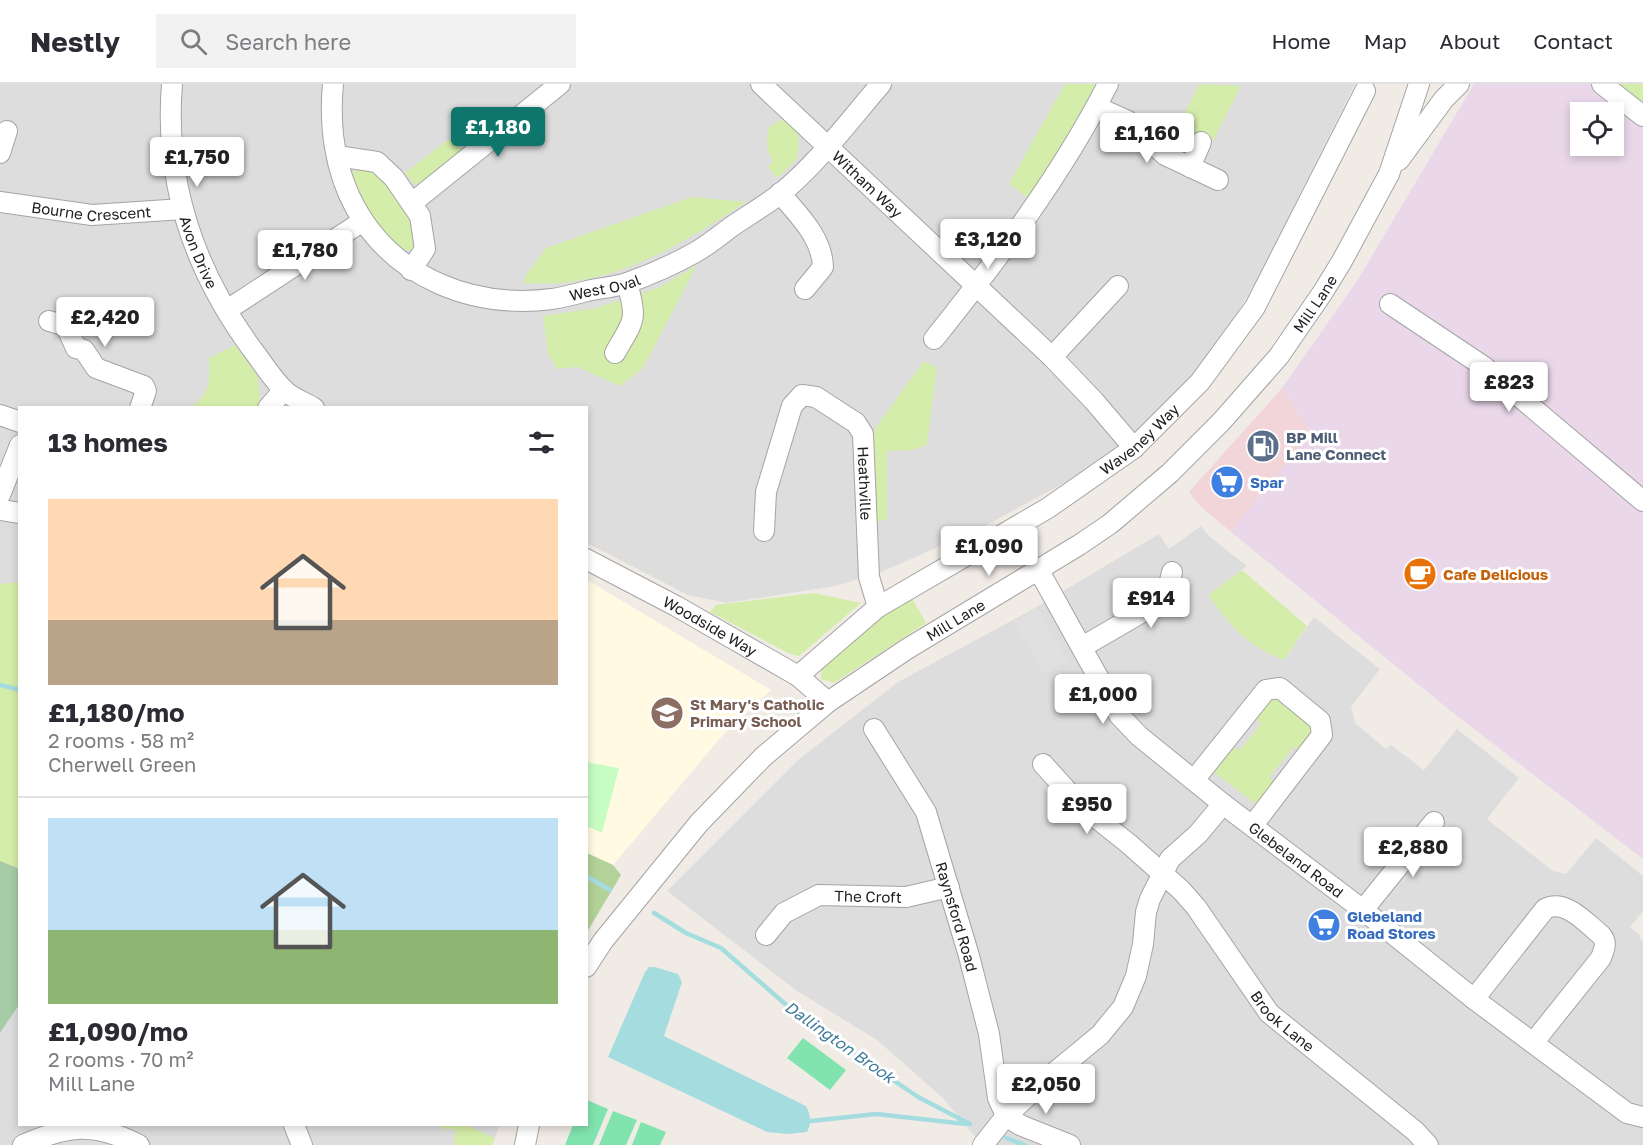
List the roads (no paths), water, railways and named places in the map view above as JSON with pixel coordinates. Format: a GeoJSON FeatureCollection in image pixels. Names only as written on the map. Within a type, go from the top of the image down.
{"type":"FeatureCollection","features":[{"type":"Feature","properties":{"kind":"street","name":"Avon Drive"},"geometry":{"type":"LineString","coordinates":[[172,84],[172,150],[175,179],[194,246],[215,292],[227,310]]}},
{"type":"Feature","properties":{"kind":"street","name":"West Oval"},"geometry":{"type":"LineString","coordinates":[[333,84],[331,107],[337,156],[344,186],[363,221],[389,252],[411,270],[445,287],[481,296],[522,301],[552,298],[627,283],[694,253],[780,193],[827,147],[881,84]]}},
{"type":"Feature","properties":{"kind":"street"},"geometry":{"type":"LineString","coordinates":[[412,203],[560,84]]}},
{"type":"Feature","properties":{"kind":"street","name":"Witham Way"},"geometry":{"type":"LineString","coordinates":[[761,84],[1052,357],[1134,448]]}},
{"type":"Feature","properties":{"kind":"street"},"geometry":{"type":"LineString","coordinates":[[934,339],[1041,196],[1108,84]]}},
{"type":"Feature","properties":{"kind":"street","name":"Mill Lane"},"geometry":{"type":"LineString","coordinates":[[588,964],[603,941],[699,823],[763,758],[828,702],[907,649],[1080,545],[1141,499],[1221,422],[1298,330],[1366,220],[1389,174],[1417,84]]}},
{"type":"Feature","properties":{"kind":"street","name":"Mill Lane"},"geometry":{"type":"LineString","coordinates":[[1366,220],[1381,172],[1417,84]]}},
{"type":"Feature","properties":{"kind":"street","name":"Mill Lane"},"geometry":{"type":"LineString","coordinates":[[1389,174],[1444,99],[1459,84]]}},
{"type":"Feature","properties":{"kind":"street"},"geometry":{"type":"LineString","coordinates":[[1602,84],[1643,116]]}},
{"type":"Feature","properties":{"kind":"street","name":"Waveney Way"},"geometry":{"type":"LineString","coordinates":[[798,676],[878,607],[1048,508],[1134,448],[1200,382],[1255,307],[1365,92]]}},
{"type":"Feature","properties":{"kind":"street"},"geometry":{"type":"LineString","coordinates":[[1096,106],[1128,121],[1165,155],[1218,180]]}},
{"type":"Feature","properties":{"kind":"street"},"geometry":{"type":"LineString","coordinates":[[0,153],[7,131]]}},
{"type":"Feature","properties":{"kind":"street"},"geometry":{"type":"LineString","coordinates":[[1190,167],[1201,142]]}},
{"type":"Feature","properties":{"kind":"street"},"geometry":{"type":"LineString","coordinates":[[337,156],[377,162],[394,178],[412,203],[420,216],[425,249],[411,270]]}},
{"type":"Feature","properties":{"kind":"street"},"geometry":{"type":"LineString","coordinates":[[780,193],[818,241],[823,254],[823,267],[804,289]]}},
{"type":"Feature","properties":{"kind":"street","name":"Bourne Crescent"},"geometry":{"type":"LineString","coordinates":[[0,202],[92,215],[183,209]]}},
{"type":"Feature","properties":{"kind":"street"},"geometry":{"type":"LineString","coordinates":[[311,406],[284,390],[241,334],[227,310],[363,221]]}},
{"type":"Feature","properties":{"kind":"street"},"geometry":{"type":"LineString","coordinates":[[615,353],[633,323],[634,308],[627,283]]}},
{"type":"Feature","properties":{"kind":"street"},"geometry":{"type":"LineString","coordinates":[[1052,357],[1118,286]]}},
{"type":"Feature","properties":{"kind":"street"},"geometry":{"type":"LineString","coordinates":[[1390,304],[1483,366],[1643,501]]}},
{"type":"Feature","properties":{"kind":"street"},"geometry":{"type":"LineString","coordinates":[[49,321],[66,326],[76,348],[84,350],[96,368],[144,386],[146,402]]}},
{"type":"Feature","properties":{"kind":"street"},"geometry":{"type":"LineString","coordinates":[[270,406],[284,390]]}},
{"type":"Feature","properties":{"kind":"street","name":"Heathville"},"geometry":{"type":"LineString","coordinates":[[764,531],[766,492],[792,406],[802,395],[816,397],[856,423],[863,434],[869,577],[878,607]]}},
{"type":"Feature","properties":{"kind":"street"},"geometry":{"type":"LineString","coordinates":[[0,415],[18,421]]}},
{"type":"Feature","properties":{"kind":"street"},"geometry":{"type":"LineString","coordinates":[[0,495],[18,450]]}},
{"type":"Feature","properties":{"kind":"street"},"geometry":{"type":"LineString","coordinates":[[0,510],[18,513]]}},
{"type":"Feature","properties":{"kind":"street","name":"Woodside Way"},"geometry":{"type":"LineString","coordinates":[[588,560],[676,606],[798,676],[828,702]]}},
{"type":"Feature","properties":{"kind":"street","name":"Glebeland Road"},"geometry":{"type":"LineString","coordinates":[[1038,569],[1119,714],[1139,736],[1474,999],[1627,1113],[1643,1117]]}},
{"type":"Feature","properties":{"kind":"street"},"geometry":{"type":"LineString","coordinates":[[1082,647],[1158,603],[1175,582]]}},
{"type":"Feature","properties":{"kind":"street"},"geometry":{"type":"LineString","coordinates":[[1194,780],[1266,690],[1280,688],[1320,721],[1322,735],[1253,825]]}},
{"type":"Feature","properties":{"kind":"street","name":"Raynsford Road"},"geometry":{"type":"LineString","coordinates":[[873,729],[926,812],[989,1034],[998,1098],[1006,1116]]}},
{"type":"Feature","properties":{"kind":"street","name":"Brook Lane"},"geometry":{"type":"LineString","coordinates":[[1043,764],[1080,805],[1130,844],[1181,890],[1196,907],[1269,1013],[1416,1140]]}},
{"type":"Feature","properties":{"kind":"street"},"geometry":{"type":"LineString","coordinates":[[983,1145],[1006,1116],[1100,1035],[1123,1007],[1136,976],[1146,912],[1170,859],[1198,834],[1223,804]]}},
{"type":"Feature","properties":{"kind":"street"},"geometry":{"type":"LineString","coordinates":[[1363,910],[1434,822]]}},
{"type":"Feature","properties":{"kind":"street","name":"The Croft"},"geometry":{"type":"LineString","coordinates":[[766,935],[784,913],[819,894],[906,897],[949,887]]}},
{"type":"Feature","properties":{"kind":"street"},"geometry":{"type":"LineString","coordinates":[[1474,999],[1545,909],[1556,905],[1567,908],[1601,935],[1605,946],[1601,958],[1533,1043]]}},
{"type":"Feature","properties":{"kind":"street"},"geometry":{"type":"LineString","coordinates":[[1006,1116],[1020,1125],[1070,1145]]}},
{"type":"Feature","properties":{"kind":"street"},"geometry":{"type":"LineString","coordinates":[[23,1145],[50,1133],[84,1126],[102,1130],[139,1145]]}},
{"type":"Feature","properties":{"kind":"street"},"geometry":{"type":"LineString","coordinates":[[294,1126],[302,1145]]}},
{"type":"Feature","properties":{"kind":"street"},"geometry":{"type":"LineString","coordinates":[[525,1145],[529,1126]]}},
{"type":"Feature","properties":{"kind":"water"},"geometry":{"type":"Polygon","coordinates":[[[649,967],[678,974],[682,982],[664,1036],[806,1106],[810,1119],[807,1132],[788,1134],[767,1132],[608,1057],[649,967]]]}},
{"type":"Feature","properties":{"kind":"waterway","name":"Dallington Brook"},"geometry":{"type":"LineString","coordinates":[[0,685],[18,690]]}},
{"type":"Feature","properties":{"kind":"waterway","name":"Dallington Brook"},"geometry":{"type":"LineString","coordinates":[[588,877],[610,890]]}},
{"type":"Feature","properties":{"kind":"waterway","name":"Dallington Brook"},"geometry":{"type":"LineString","coordinates":[[654,913],[686,933],[721,948],[799,1016],[918,1097],[970,1124]]}},
{"type":"Feature","properties":{"kind":"waterway"},"geometry":{"type":"LineString","coordinates":[[811,1121],[876,1114],[966,1124]]}},
{"type":"Feature","properties":{"kind":"waterway","name":"Dallington Brook"},"geometry":{"type":"LineString","coordinates":[[1006,1138],[1025,1145]]}},
{"type":"Feature","properties":{"kind":"place","name":"BP Mill Lane Connect"},"geometry":{"type":"Point","coordinates":[1263,446]}},
{"type":"Feature","properties":{"kind":"place","name":"Spar"},"geometry":{"type":"Point","coordinates":[1227,482]}},
{"type":"Feature","properties":{"kind":"place","name":"Cafe Delicious"},"geometry":{"type":"Point","coordinates":[1420,574]}},
{"type":"Feature","properties":{"kind":"place","name":"St Mary's Catholic Primary School"},"geometry":{"type":"Point","coordinates":[667,713]}},
{"type":"Feature","properties":{"kind":"place","name":"Glebeland Road Stores"},"geometry":{"type":"Point","coordinates":[1324,925]}}]}
